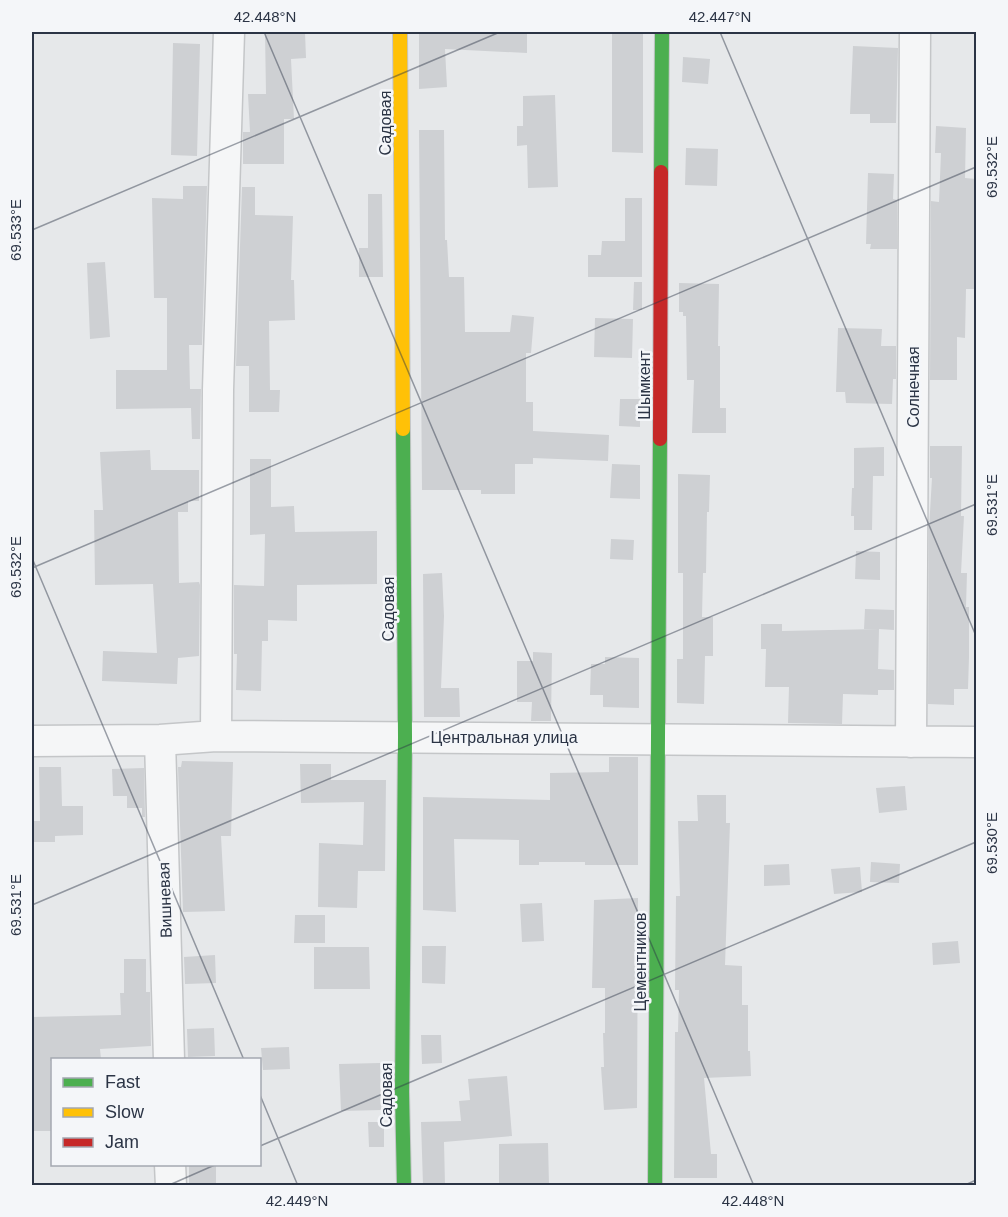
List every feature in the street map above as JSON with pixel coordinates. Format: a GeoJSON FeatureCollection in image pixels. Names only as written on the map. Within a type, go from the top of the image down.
{"type":"FeatureCollection","features":[{"type":"Feature","properties":{"kind":"street"},"geometry":{"type":"LineString","coordinates":[[216,736],[218,390],[229,32]]}},
{"type":"Feature","properties":{"kind":"street","name":"Садовая"},"geometry":{"type":"LineString","coordinates":[[400,32],[405,737],[402,1081],[404,1185]]}},
{"type":"Feature","properties":{"kind":"street","name":"Шымкент"},"geometry":{"type":"LineString","coordinates":[[658,738],[662,32]]}},
{"type":"Feature","properties":{"kind":"street","name":"Солнечная"},"geometry":{"type":"LineString","coordinates":[[911,742],[915,32]]}},
{"type":"Feature","properties":{"kind":"street","name":"Центральная улица"},"geometry":{"type":"LineString","coordinates":[[32,741],[160,740],[216,736],[976,742]]}},
{"type":"Feature","properties":{"kind":"street","name":"Цементников"},"geometry":{"type":"LineString","coordinates":[[655,1185],[658,738]]}},
{"type":"Feature","properties":{"kind":"street","name":"Вишневая"},"geometry":{"type":"LineString","coordinates":[[160,740],[169,1058]]}},
{"type":"Feature","properties":{"kind":"street"},"geometry":{"type":"LineString","coordinates":[[170,1166],[171,1185]]}},
{"type":"Feature","properties":{"kind":"building"},"geometry":{"type":"Polygon","coordinates":[[[265,32],[305,32],[306,58],[291,59],[294,119],[284,119],[284,164],[243,164],[243,132],[250,132],[248,94],[266,94],[265,32]]]}},
{"type":"Feature","properties":{"kind":"building"},"geometry":{"type":"Polygon","coordinates":[[[419,32],[527,32],[527,53],[445,49],[447,87],[419,89],[419,32]]]}},
{"type":"Feature","properties":{"kind":"building"},"geometry":{"type":"Polygon","coordinates":[[[612,32],[643,32],[643,153],[612,152],[612,32]]]}},
{"type":"Feature","properties":{"kind":"building"},"geometry":{"type":"Polygon","coordinates":[[[173,43],[200,44],[197,156],[171,155],[173,43]]]}},
{"type":"Feature","properties":{"kind":"building"},"geometry":{"type":"Polygon","coordinates":[[[853,46],[898,48],[896,123],[870,123],[870,114],[850,114],[853,46]]]}},
{"type":"Feature","properties":{"kind":"building"},"geometry":{"type":"Polygon","coordinates":[[[683,57],[710,59],[708,84],[682,82],[683,57]]]}},
{"type":"Feature","properties":{"kind":"building"},"geometry":{"type":"Polygon","coordinates":[[[555,95],[558,187],[528,188],[527,145],[517,146],[517,126],[523,126],[523,96],[555,95]]]}},
{"type":"Feature","properties":{"kind":"building"},"geometry":{"type":"Polygon","coordinates":[[[936,126],[966,128],[965,178],[976,179],[976,289],[966,289],[965,338],[957,337],[957,380],[930,380],[931,201],[939,202],[941,153],[935,153],[936,126]]]}},
{"type":"Feature","properties":{"kind":"building"},"geometry":{"type":"Polygon","coordinates":[[[419,130],[444,130],[445,240],[447,240],[449,277],[464,277],[465,332],[510,332],[512,315],[534,317],[531,353],[526,353],[526,402],[533,402],[533,431],[609,435],[608,461],[533,458],[533,464],[515,464],[515,494],[481,494],[481,490],[422,490],[419,130]]]}},
{"type":"Feature","properties":{"kind":"building"},"geometry":{"type":"Polygon","coordinates":[[[686,148],[718,149],[717,186],[685,185],[686,148]]]}},
{"type":"Feature","properties":{"kind":"building"},"geometry":{"type":"Polygon","coordinates":[[[868,173],[894,174],[893,199],[897,200],[897,249],[870,249],[871,244],[866,244],[868,173]]]}},
{"type":"Feature","properties":{"kind":"building"},"geometry":{"type":"Polygon","coordinates":[[[183,186],[207,186],[202,345],[189,345],[190,389],[201,389],[200,439],[192,439],[191,408],[116,409],[116,370],[167,370],[167,298],[154,298],[152,198],[183,199],[183,186]]]}},
{"type":"Feature","properties":{"kind":"building"},"geometry":{"type":"Polygon","coordinates":[[[242,187],[255,187],[255,215],[293,216],[291,280],[294,280],[295,320],[269,321],[270,390],[280,390],[279,412],[249,412],[249,366],[236,366],[242,187]]]}},
{"type":"Feature","properties":{"kind":"building"},"geometry":{"type":"Polygon","coordinates":[[[368,194],[382,194],[383,277],[359,277],[359,248],[368,248],[368,194]]]}},
{"type":"Feature","properties":{"kind":"building"},"geometry":{"type":"Polygon","coordinates":[[[625,198],[642,198],[642,277],[588,277],[588,255],[601,255],[602,241],[625,241],[625,198]]]}},
{"type":"Feature","properties":{"kind":"building"},"geometry":{"type":"Polygon","coordinates":[[[105,262],[110,337],[90,339],[87,263],[105,262]]]}},
{"type":"Feature","properties":{"kind":"building"},"geometry":{"type":"Polygon","coordinates":[[[634,282],[642,282],[642,310],[633,310],[634,282]]]}},
{"type":"Feature","properties":{"kind":"building"},"geometry":{"type":"Polygon","coordinates":[[[679,283],[719,284],[720,408],[726,408],[726,433],[692,433],[694,380],[687,380],[686,316],[683,316],[683,312],[679,312],[679,283]]]}},
{"type":"Feature","properties":{"kind":"building"},"geometry":{"type":"Polygon","coordinates":[[[595,318],[633,319],[632,358],[594,357],[595,318]]]}},
{"type":"Feature","properties":{"kind":"building"},"geometry":{"type":"Polygon","coordinates":[[[838,328],[882,329],[881,346],[896,346],[896,379],[893,379],[892,404],[846,403],[845,392],[836,392],[838,328]]]}},
{"type":"Feature","properties":{"kind":"building"},"geometry":{"type":"Polygon","coordinates":[[[620,399],[640,399],[640,427],[619,426],[620,399]]]}},
{"type":"Feature","properties":{"kind":"building"},"geometry":{"type":"Polygon","coordinates":[[[930,446],[962,446],[961,516],[964,516],[961,573],[967,573],[966,607],[969,607],[969,657],[968,689],[954,689],[954,705],[928,704],[929,529],[932,478],[930,478],[930,446]]]}},
{"type":"Feature","properties":{"kind":"building"},"geometry":{"type":"Polygon","coordinates":[[[884,447],[884,476],[873,476],[872,530],[854,530],[854,516],[851,516],[854,448],[884,447]]]}},
{"type":"Feature","properties":{"kind":"building"},"geometry":{"type":"Polygon","coordinates":[[[150,450],[151,470],[199,470],[199,501],[188,501],[188,512],[178,512],[179,583],[199,582],[200,585],[199,656],[178,658],[177,684],[102,681],[103,651],[157,653],[153,584],[95,585],[94,510],[103,510],[100,452],[150,450]]]}},
{"type":"Feature","properties":{"kind":"building"},"geometry":{"type":"Polygon","coordinates":[[[250,459],[271,459],[271,507],[294,506],[295,532],[377,531],[377,584],[297,585],[297,621],[268,620],[268,641],[262,641],[261,691],[236,690],[237,654],[234,654],[234,585],[264,586],[265,534],[250,535],[250,459]]]}},
{"type":"Feature","properties":{"kind":"building"},"geometry":{"type":"Polygon","coordinates":[[[612,464],[640,465],[640,499],[610,498],[612,464]]]}},
{"type":"Feature","properties":{"kind":"building"},"geometry":{"type":"Polygon","coordinates":[[[678,474],[710,475],[702,617],[713,617],[713,656],[705,656],[704,704],[677,703],[677,659],[683,659],[683,573],[678,573],[678,474]]]}},
{"type":"Feature","properties":{"kind":"building"},"geometry":{"type":"Polygon","coordinates":[[[611,539],[634,540],[633,560],[610,559],[611,539]]]}},
{"type":"Feature","properties":{"kind":"building"},"geometry":{"type":"Polygon","coordinates":[[[856,551],[880,552],[880,580],[855,579],[856,551]]]}},
{"type":"Feature","properties":{"kind":"building"},"geometry":{"type":"Polygon","coordinates":[[[442,573],[444,616],[441,688],[459,688],[460,717],[424,717],[423,574],[442,573]]]}},
{"type":"Feature","properties":{"kind":"building"},"geometry":{"type":"Polygon","coordinates":[[[865,609],[894,610],[894,630],[864,629],[865,609]]]}},
{"type":"Feature","properties":{"kind":"building"},"geometry":{"type":"Polygon","coordinates":[[[761,624],[782,624],[782,631],[879,629],[878,669],[894,670],[894,690],[878,690],[878,695],[843,694],[842,724],[788,723],[789,687],[765,687],[766,649],[761,649],[761,624]]]}},
{"type":"Feature","properties":{"kind":"building"},"geometry":{"type":"Polygon","coordinates":[[[533,652],[552,653],[551,721],[531,721],[532,702],[517,702],[517,661],[533,661],[533,652]]]}},
{"type":"Feature","properties":{"kind":"building"},"geometry":{"type":"Polygon","coordinates":[[[605,657],[639,658],[639,708],[603,707],[603,695],[590,695],[591,664],[605,664],[605,657]]]}},
{"type":"Feature","properties":{"kind":"building"},"geometry":{"type":"Polygon","coordinates":[[[609,757],[638,757],[638,865],[539,862],[539,865],[519,865],[519,840],[454,839],[456,912],[423,910],[423,797],[550,800],[550,773],[609,772],[609,757]]]}},
{"type":"Feature","properties":{"kind":"building"},"geometry":{"type":"Polygon","coordinates":[[[182,761],[233,762],[231,836],[221,836],[225,911],[183,912],[178,767],[181,767],[182,761]]]}},
{"type":"Feature","properties":{"kind":"building"},"geometry":{"type":"Polygon","coordinates":[[[300,764],[331,764],[331,780],[386,780],[385,871],[358,871],[357,908],[318,907],[319,843],[363,845],[364,802],[301,803],[300,764]]]}},
{"type":"Feature","properties":{"kind":"building"},"geometry":{"type":"Polygon","coordinates":[[[39,767],[61,767],[62,806],[83,806],[83,835],[55,836],[55,842],[32,842],[32,821],[40,821],[39,767]]]}},
{"type":"Feature","properties":{"kind":"building"},"geometry":{"type":"Polygon","coordinates":[[[144,768],[145,817],[142,817],[142,808],[127,808],[127,796],[113,796],[112,769],[144,768]]]}},
{"type":"Feature","properties":{"kind":"building"},"geometry":{"type":"Polygon","coordinates":[[[905,786],[907,810],[879,813],[876,788],[905,786]]]}},
{"type":"Feature","properties":{"kind":"building"},"geometry":{"type":"Polygon","coordinates":[[[697,795],[726,795],[726,823],[730,823],[725,965],[742,966],[742,1005],[748,1005],[748,1051],[750,1051],[751,1076],[704,1078],[711,1154],[717,1154],[717,1178],[674,1178],[675,1032],[678,1032],[679,990],[675,990],[676,896],[680,896],[678,821],[698,821],[697,795]]]}},
{"type":"Feature","properties":{"kind":"building"},"geometry":{"type":"Polygon","coordinates":[[[871,862],[900,864],[899,883],[870,882],[871,862]]]}},
{"type":"Feature","properties":{"kind":"building"},"geometry":{"type":"Polygon","coordinates":[[[789,864],[790,885],[764,886],[764,865],[789,864]]]}},
{"type":"Feature","properties":{"kind":"building"},"geometry":{"type":"Polygon","coordinates":[[[860,867],[862,892],[834,894],[831,869],[860,867]]]}},
{"type":"Feature","properties":{"kind":"building"},"geometry":{"type":"Polygon","coordinates":[[[638,898],[637,1108],[604,1110],[601,1067],[604,1067],[605,988],[592,988],[594,900],[638,898]]]}},
{"type":"Feature","properties":{"kind":"building"},"geometry":{"type":"Polygon","coordinates":[[[542,903],[544,941],[522,942],[520,904],[542,903]]]}},
{"type":"Feature","properties":{"kind":"building"},"geometry":{"type":"Polygon","coordinates":[[[295,915],[325,915],[325,943],[294,943],[295,915]]]}},
{"type":"Feature","properties":{"kind":"building"},"geometry":{"type":"Polygon","coordinates":[[[958,941],[960,963],[933,965],[932,943],[958,941]]]}},
{"type":"Feature","properties":{"kind":"building"},"geometry":{"type":"Polygon","coordinates":[[[422,946],[446,946],[445,984],[422,983],[422,946]]]}},
{"type":"Feature","properties":{"kind":"building"},"geometry":{"type":"Polygon","coordinates":[[[314,947],[369,947],[370,989],[314,989],[314,947]]]}},
{"type":"Feature","properties":{"kind":"building"},"geometry":{"type":"Polygon","coordinates":[[[215,955],[216,983],[185,984],[184,957],[215,955]]]}},
{"type":"Feature","properties":{"kind":"building"},"geometry":{"type":"Polygon","coordinates":[[[124,959],[146,959],[146,992],[150,992],[151,1046],[100,1049],[101,1058],[51,1058],[51,1131],[32,1131],[32,1017],[121,1015],[120,993],[124,993],[124,959]]]}},
{"type":"Feature","properties":{"kind":"building"},"geometry":{"type":"Polygon","coordinates":[[[214,1028],[215,1056],[188,1057],[187,1029],[214,1028]]]}},
{"type":"Feature","properties":{"kind":"building"},"geometry":{"type":"Polygon","coordinates":[[[421,1035],[441,1035],[442,1063],[422,1064],[421,1035]]]}},
{"type":"Feature","properties":{"kind":"building"},"geometry":{"type":"Polygon","coordinates":[[[289,1047],[290,1069],[263,1070],[261,1048],[289,1047]]]}},
{"type":"Feature","properties":{"kind":"building"},"geometry":{"type":"Polygon","coordinates":[[[380,1063],[381,1110],[341,1111],[339,1064],[380,1063]]]}},
{"type":"Feature","properties":{"kind":"building"},"geometry":{"type":"Polygon","coordinates":[[[507,1076],[512,1136],[444,1142],[445,1185],[423,1185],[421,1122],[461,1121],[459,1101],[470,1100],[468,1079],[507,1076]]]}},
{"type":"Feature","properties":{"kind":"building"},"geometry":{"type":"Polygon","coordinates":[[[368,1122],[384,1122],[384,1147],[369,1147],[368,1122]]]}},
{"type":"Feature","properties":{"kind":"building"},"geometry":{"type":"Polygon","coordinates":[[[548,1143],[549,1185],[499,1185],[499,1144],[548,1143]]]}},
{"type":"Feature","properties":{"kind":"building"},"geometry":{"type":"Polygon","coordinates":[[[189,1166],[216,1166],[216,1185],[189,1185],[189,1166]]]}},
{"type":"Feature","properties":{"kind":"traffic: fast"},"geometry":{"type":"LineString","coordinates":[[661,172],[662,32]]}},
{"type":"Feature","properties":{"kind":"traffic: fast"},"geometry":{"type":"LineString","coordinates":[[403,429],[405,737],[402,1092],[404,1186]]}},
{"type":"Feature","properties":{"kind":"traffic: fast"},"geometry":{"type":"LineString","coordinates":[[655,1186],[660,439]]}},
{"type":"Feature","properties":{"kind":"traffic: slow"},"geometry":{"type":"LineString","coordinates":[[400,32],[403,429]]}},
{"type":"Feature","properties":{"kind":"traffic: jam"},"geometry":{"type":"LineString","coordinates":[[660,439],[661,172]]}}]}
